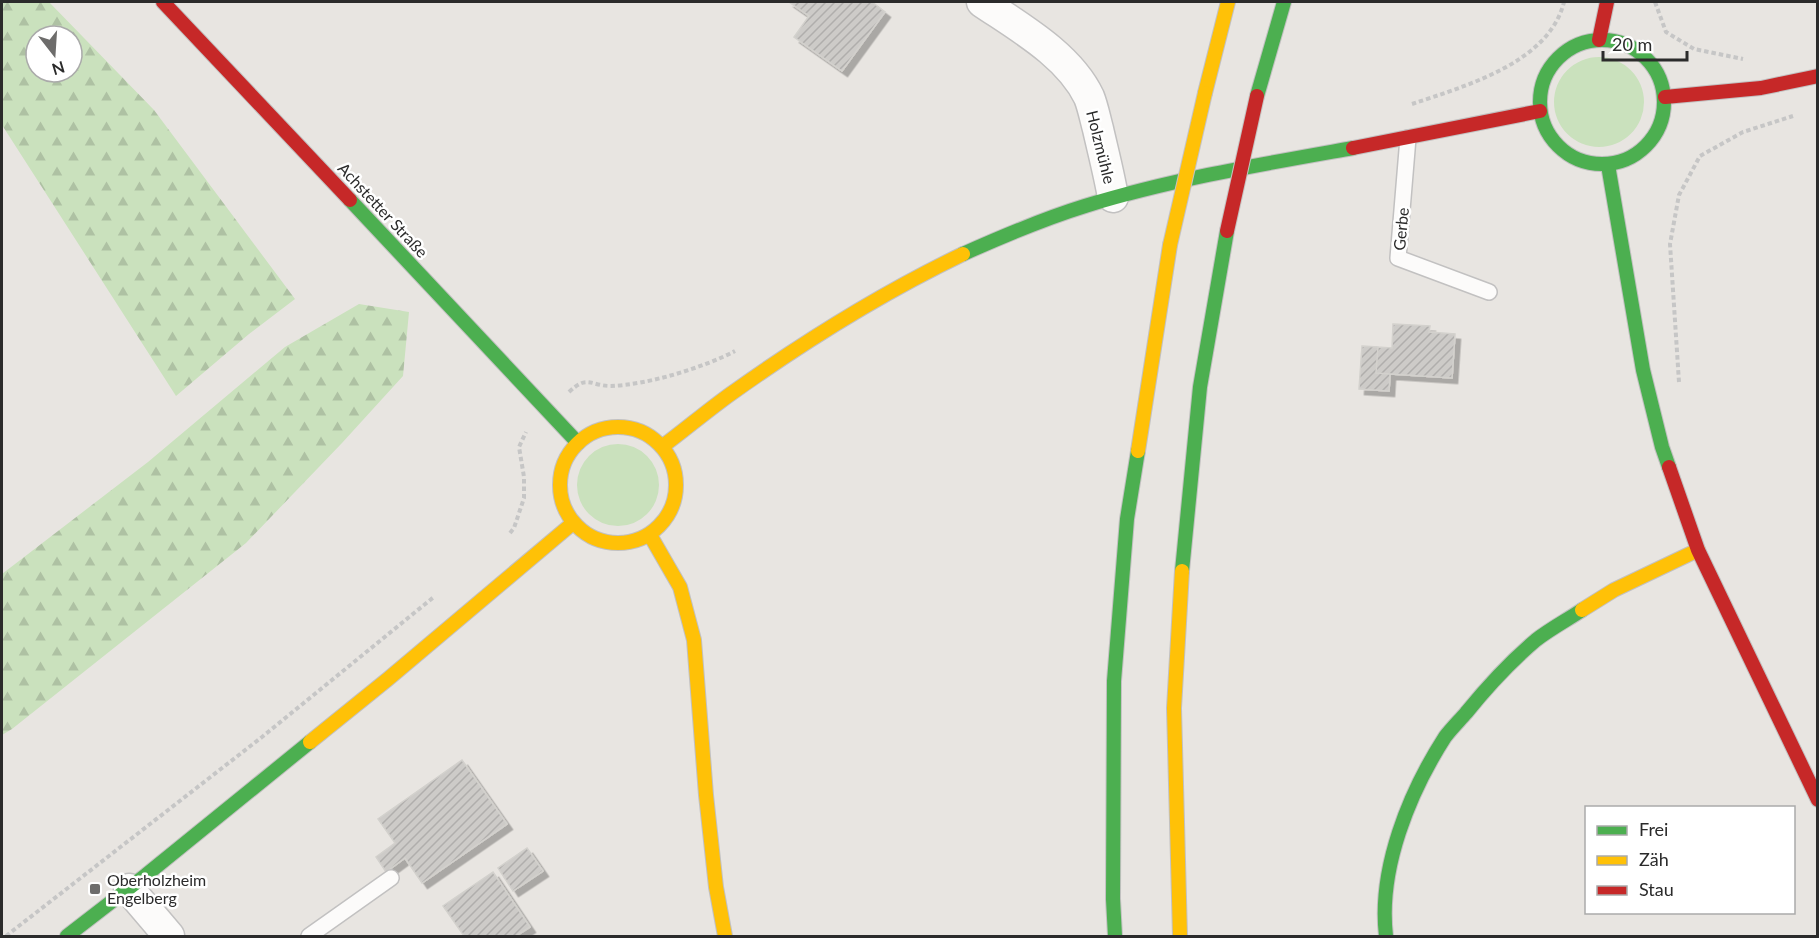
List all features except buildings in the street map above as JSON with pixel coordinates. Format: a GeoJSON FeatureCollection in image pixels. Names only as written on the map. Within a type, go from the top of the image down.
{"type":"FeatureCollection","features":[{"type":"Feature","properties":{"kind":"main road","name":"Achstetter Straße"},"geometry":{"type":"LineString","coordinates":[[164,2],[578,443]]}},
{"type":"Feature","properties":{"kind":"main road"},"geometry":{"type":"LineString","coordinates":[[1115,936],[1113,899],[1115,669],[1127,519],[1170,245],[1204,93],[1228,2]]}},
{"type":"Feature","properties":{"kind":"main road"},"geometry":{"type":"LineString","coordinates":[[1180,936],[1174,708],[1182,573],[1200,387],[1227,231],[1257,96],[1284,2]]}},
{"type":"Feature","properties":{"kind":"main road"},"geometry":{"type":"LineString","coordinates":[[1599,40],[1607,2]]}},
{"type":"Feature","properties":{"kind":"main road"},"geometry":{"type":"LineString","coordinates":[[1599,40],[1618,41],[1636,49],[1651,62],[1660,79],[1665,97],[1664,117],[1656,135],[1643,150],[1627,160],[1608,165],[1589,164],[1571,157],[1550,137],[1540,111],[1540,90],[1548,71],[1561,55],[1579,44],[1599,40]]}},
{"type":"Feature","properties":{"kind":"main road"},"geometry":{"type":"LineString","coordinates":[[1665,97],[1743,92],[1818,76]]}},
{"type":"Feature","properties":{"kind":"main road"},"geometry":{"type":"LineString","coordinates":[[663,446],[747,383],[824,331],[893,290],[967,251],[1039,221],[1113,197],[1210,174],[1540,111]]}},
{"type":"Feature","properties":{"kind":"main road"},"geometry":{"type":"LineString","coordinates":[[1608,165],[1643,370],[1662,447],[1698,550],[1818,800]]}},
{"type":"Feature","properties":{"kind":"main road"},"geometry":{"type":"LineString","coordinates":[[611,427],[630,428],[648,434],[663,446],[674,464],[677,484],[674,504],[665,521],[650,535],[634,542],[618,544],[601,542],[586,534],[573,523],[564,508],[560,491],[561,474],[567,457],[578,443],[593,432],[611,427]]}},
{"type":"Feature","properties":{"kind":"main road"},"geometry":{"type":"LineString","coordinates":[[67,936],[129,889],[388,679],[573,523]]}},
{"type":"Feature","properties":{"kind":"main road"},"geometry":{"type":"LineString","coordinates":[[650,535],[680,587],[694,640],[706,795],[716,887],[725,936]]}},
{"type":"Feature","properties":{"kind":"main road"},"geometry":{"type":"LineString","coordinates":[[1386,936],[1384,920],[1389,869],[1400,829],[1417,786],[1446,736],[1489,685],[1537,639],[1614,590],[1698,550]]}},
{"type":"Feature","properties":{"kind":"street","name":"Holzmühle"},"geometry":{"type":"LineString","coordinates":[[982,2],[1044,45],[1063,63],[1089,97],[1113,197]]}},
{"type":"Feature","properties":{"kind":"street"},"geometry":{"type":"LineString","coordinates":[[129,889],[169,936]]}},
{"type":"Feature","properties":{"kind":"lane","name":"Gerbe"},"geometry":{"type":"LineString","coordinates":[[1408,138],[1398,258],[1490,292]]}},
{"type":"Feature","properties":{"kind":"lane"},"geometry":{"type":"LineString","coordinates":[[309,936],[391,878]]}},
{"type":"Feature","properties":{"kind":"path"},"geometry":{"type":"LineString","coordinates":[[1655,2],[1666,32],[1694,49],[1743,59]]}},
{"type":"Feature","properties":{"kind":"path"},"geometry":{"type":"LineString","coordinates":[[1680,384],[1670,244],[1679,195],[1700,156],[1743,132],[1794,116]]}},
{"type":"Feature","properties":{"kind":"green space"},"geometry":{"type":"Polygon","coordinates":[[[2,2],[49,2],[70,24],[24,24],[24,84],[84,84],[84,38],[154,110],[295,299],[249,334],[176,396],[2,125],[2,2]]]}},
{"type":"Feature","properties":{"kind":"green space"},"geometry":{"type":"Polygon","coordinates":[[[1599,57],[1616,60],[1631,70],[1641,85],[1644,102],[1641,119],[1631,134],[1616,144],[1599,147],[1582,144],[1567,134],[1557,119],[1554,102],[1557,85],[1567,70],[1582,60],[1599,57]]]}},
{"type":"Feature","properties":{"kind":"green space"},"geometry":{"type":"Polygon","coordinates":[[[359,304],[409,312],[403,376],[246,543],[2,735],[2,574],[148,462],[285,347],[359,304]]]}},
{"type":"Feature","properties":{"kind":"green space"},"geometry":{"type":"Polygon","coordinates":[[[618,444],[634,448],[647,456],[655,469],[659,485],[655,501],[647,514],[634,522],[618,526],[602,522],[589,514],[581,501],[577,485],[581,469],[589,456],[602,448],[618,444]]]}},
{"type":"Feature","properties":{"kind":"traffic: fast"},"geometry":{"type":"LineString","coordinates":[[1257,96],[1284,2]]}},
{"type":"Feature","properties":{"kind":"traffic: fast"},"geometry":{"type":"LineString","coordinates":[[1602,40],[1626,44],[1646,58],[1660,78],[1664,102],[1660,126],[1646,146],[1626,160],[1602,164],[1578,160],[1558,146],[1544,126],[1540,102],[1544,78],[1558,58],[1578,44],[1602,40]]}},
{"type":"Feature","properties":{"kind":"traffic: fast"},"geometry":{"type":"LineString","coordinates":[[963,254],[1038,222],[1118,196],[1218,173],[1353,148]]}},
{"type":"Feature","properties":{"kind":"traffic: fast"},"geometry":{"type":"LineString","coordinates":[[1608,165],[1643,370],[1669,467]]}},
{"type":"Feature","properties":{"kind":"traffic: fast"},"geometry":{"type":"LineString","coordinates":[[350,200],[578,443]]}},
{"type":"Feature","properties":{"kind":"traffic: fast"},"geometry":{"type":"LineString","coordinates":[[1182,571],[1200,387],[1227,231]]}},
{"type":"Feature","properties":{"kind":"traffic: fast"},"geometry":{"type":"LineString","coordinates":[[1115,936],[1113,899],[1114,681],[1127,519],[1138,451]]}},
{"type":"Feature","properties":{"kind":"traffic: fast"},"geometry":{"type":"LineString","coordinates":[[1386,936],[1387,885],[1399,832],[1419,782],[1447,734],[1508,666],[1536,640],[1582,610]]}},
{"type":"Feature","properties":{"kind":"traffic: fast"},"geometry":{"type":"LineString","coordinates":[[67,936],[310,742]]}},
{"type":"Feature","properties":{"kind":"traffic: slow"},"geometry":{"type":"LineString","coordinates":[[1205,93],[1228,2]]}},
{"type":"Feature","properties":{"kind":"traffic: slow"},"geometry":{"type":"LineString","coordinates":[[1170,245],[1205,93]]}},
{"type":"Feature","properties":{"kind":"traffic: slow"},"geometry":{"type":"LineString","coordinates":[[1138,451],[1170,245]]}},
{"type":"Feature","properties":{"kind":"traffic: slow"},"geometry":{"type":"LineString","coordinates":[[663,446],[732,393],[816,336],[874,301],[963,254]]}},
{"type":"Feature","properties":{"kind":"traffic: slow"},"geometry":{"type":"LineString","coordinates":[[618,427],[640,431],[659,444],[672,463],[676,485],[672,507],[659,526],[640,539],[618,543],[596,539],[577,526],[564,507],[560,485],[564,463],[577,444],[596,431],[618,427]]}},
{"type":"Feature","properties":{"kind":"traffic: slow"},"geometry":{"type":"LineString","coordinates":[[310,742],[573,523]]}},
{"type":"Feature","properties":{"kind":"traffic: slow"},"geometry":{"type":"LineString","coordinates":[[650,535],[680,587],[694,640],[706,795],[716,887],[725,936]]}},
{"type":"Feature","properties":{"kind":"traffic: slow"},"geometry":{"type":"LineString","coordinates":[[1582,610],[1614,590],[1698,550]]}},
{"type":"Feature","properties":{"kind":"traffic: slow"},"geometry":{"type":"LineString","coordinates":[[1180,936],[1174,708],[1182,571]]}},
{"type":"Feature","properties":{"kind":"traffic: jam"},"geometry":{"type":"LineString","coordinates":[[163,2],[350,200]]}},
{"type":"Feature","properties":{"kind":"traffic: jam"},"geometry":{"type":"LineString","coordinates":[[1599,40],[1607,2]]}},
{"type":"Feature","properties":{"kind":"traffic: jam"},"geometry":{"type":"LineString","coordinates":[[1665,97],[1761,88],[1818,76]]}},
{"type":"Feature","properties":{"kind":"traffic: jam"},"geometry":{"type":"LineString","coordinates":[[1227,231],[1257,96]]}},
{"type":"Feature","properties":{"kind":"traffic: jam"},"geometry":{"type":"LineString","coordinates":[[1353,148],[1540,111]]}},
{"type":"Feature","properties":{"kind":"traffic: jam"},"geometry":{"type":"LineString","coordinates":[[1669,467],[1698,550],[1818,800]]}},
{"type":"Feature","properties":{"kind":"place","name":"Oberholzheim Engelberg"},"geometry":{"type":"Point","coordinates":[95,889]}}]}
